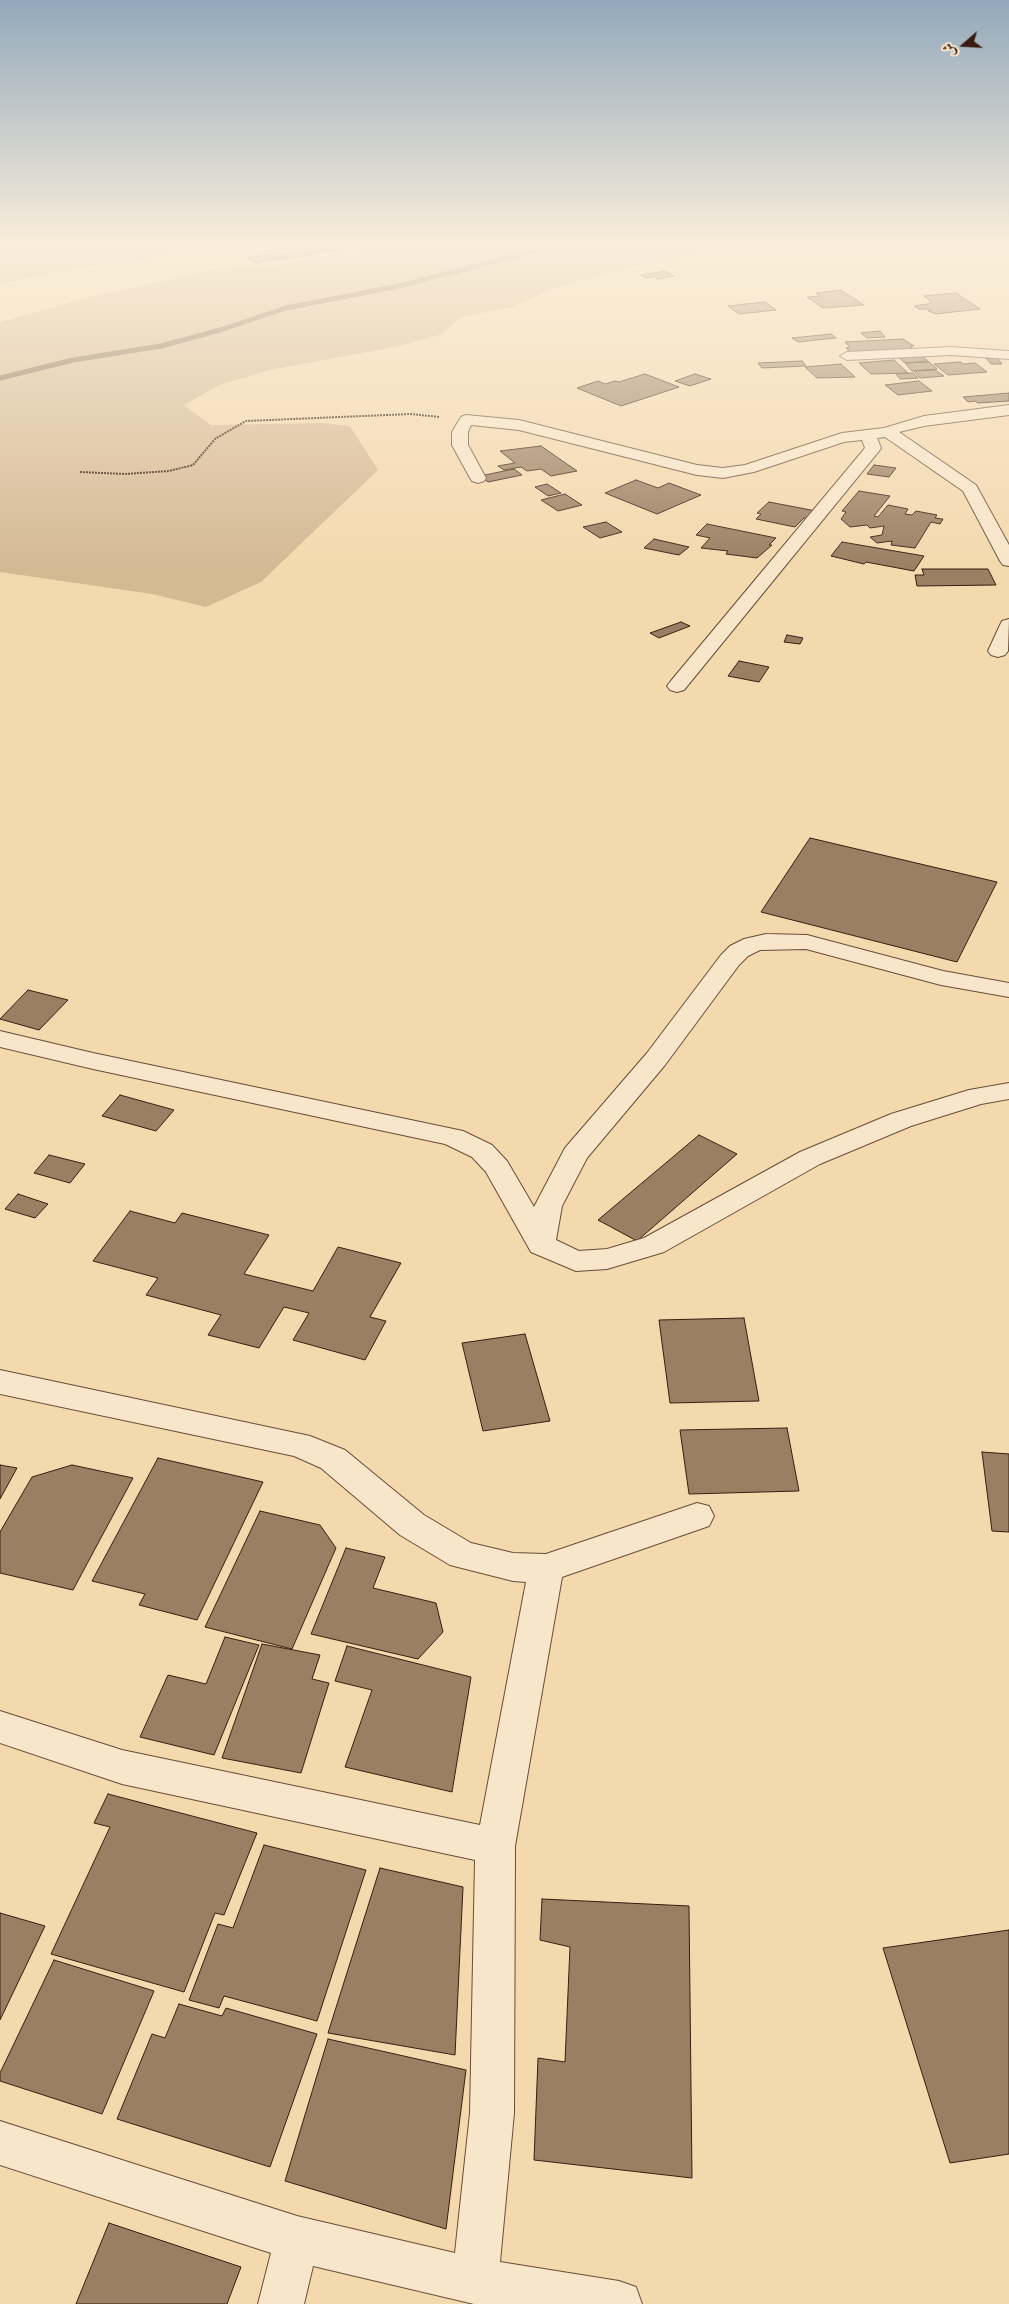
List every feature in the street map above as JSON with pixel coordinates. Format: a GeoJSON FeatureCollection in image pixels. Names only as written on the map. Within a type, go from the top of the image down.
{"type":"FeatureCollection","features":[{"type":"Feature","properties":{"kind":"street"},"geometry":{"type":"LineString","coordinates":[[847,356],[877,355]]}},
{"type":"Feature","properties":{"kind":"street"},"geometry":{"type":"LineString","coordinates":[[478,478],[460,445],[460,432],[466,420],[519,425],[696,470],[723,473],[748,469],[836,439],[888,432],[895,428],[924,420],[1009,410]]}},
{"type":"Feature","properties":{"kind":"street"},"geometry":{"type":"LineString","coordinates":[[888,432],[970,488],[1009,561]]}},
{"type":"Feature","properties":{"kind":"street"},"geometry":{"type":"LineString","coordinates":[[677,686],[873,448],[868,436]]}},
{"type":"Feature","properties":{"kind":"street"},"geometry":{"type":"LineString","coordinates":[[998,651],[1009,625]]}},
{"type":"Feature","properties":{"kind":"street"},"geometry":{"type":"LineString","coordinates":[[541,1245],[548,1206],[575,1154],[656,1059],[730,960],[739,951],[752,944],[766,941],[807,942],[941,978],[1009,990]]}},
{"type":"Feature","properties":{"kind":"street"},"geometry":{"type":"LineString","coordinates":[[0,1038],[93,1061],[453,1138],[482,1151],[497,1168],[541,1245],[576,1261],[607,1259],[654,1245],[810,1158],[901,1120],[978,1096],[1009,1091]]}},
{"type":"Feature","properties":{"kind":"street"},"geometry":{"type":"LineString","coordinates":[[0,1382],[300,1445],[333,1459],[412,1525],[462,1555],[513,1566],[546,1568],[697,1516]]}},
{"type":"Feature","properties":{"kind":"street"},"geometry":{"type":"LineString","coordinates":[[474,2281],[492,2113],[495,1846],[546,1568]]}},
{"type":"Feature","properties":{"kind":"street"},"geometry":{"type":"LineString","coordinates":[[0,1727],[122,1767],[495,1846]]}},
{"type":"Feature","properties":{"kind":"street"},"geometry":{"type":"LineString","coordinates":[[0,2143],[297,2239],[474,2281],[619,2304]]}},
{"type":"Feature","properties":{"kind":"street"},"geometry":{"type":"LineString","coordinates":[[281,2304],[297,2239]]}},
{"type":"Feature","properties":{"kind":"path"},"geometry":{"type":"LineString","coordinates":[[80,472],[125,474],[170,471],[193,465],[215,439],[246,422],[410,414],[466,420]]}},
{"type":"Feature","properties":{"kind":"shaded area"},"geometry":{"type":"Polygon","coordinates":[[[0,355],[354,355],[269,370],[219,385],[184,405],[211,425],[322,423],[350,426],[378,470],[261,582],[206,607],[152,594],[0,572],[0,355]]]}},
{"type":"Feature","properties":{"kind":"building"},"geometry":{"type":"Polygon","coordinates":[[[921,355],[928,361],[905,363],[897,356],[921,355]]]}},
{"type":"Feature","properties":{"kind":"building"},"geometry":{"type":"Polygon","coordinates":[[[986,358],[997,358],[1002,364],[991,364],[986,358]]]}},
{"type":"Feature","properties":{"kind":"building"},"geometry":{"type":"Polygon","coordinates":[[[894,360],[908,373],[871,374],[859,363],[894,360]]]}},
{"type":"Feature","properties":{"kind":"building"},"geometry":{"type":"Polygon","coordinates":[[[802,361],[806,366],[762,368],[758,363],[802,361]]]}},
{"type":"Feature","properties":{"kind":"building"},"geometry":{"type":"Polygon","coordinates":[[[929,362],[937,369],[912,371],[905,363],[929,362]]]}},
{"type":"Feature","properties":{"kind":"building"},"geometry":{"type":"Polygon","coordinates":[[[960,362],[963,364],[975,363],[987,372],[948,375],[934,364],[960,362]]]}},
{"type":"Feature","properties":{"kind":"building"},"geometry":{"type":"Polygon","coordinates":[[[841,364],[855,377],[817,378],[805,367],[841,364]]]}},
{"type":"Feature","properties":{"kind":"building"},"geometry":{"type":"Polygon","coordinates":[[[935,370],[944,376],[920,378],[914,371],[935,370]]]}},
{"type":"Feature","properties":{"kind":"building"},"geometry":{"type":"Polygon","coordinates":[[[913,373],[918,378],[900,379],[896,374],[913,373]]]}},
{"type":"Feature","properties":{"kind":"building"},"geometry":{"type":"Polygon","coordinates":[[[645,374],[679,387],[621,406],[577,388],[598,381],[605,384],[615,381],[619,382],[645,374]]]}},
{"type":"Feature","properties":{"kind":"building"},"geometry":{"type":"Polygon","coordinates":[[[695,374],[711,379],[690,386],[675,381],[695,374]]]}},
{"type":"Feature","properties":{"kind":"building"},"geometry":{"type":"Polygon","coordinates":[[[919,381],[932,391],[898,395],[885,385],[919,381]]]}},
{"type":"Feature","properties":{"kind":"building"},"geometry":{"type":"Polygon","coordinates":[[[1009,393],[1009,401],[978,403],[975,401],[968,402],[963,397],[1009,393]]]}},
{"type":"Feature","properties":{"kind":"building"},"geometry":{"type":"Polygon","coordinates":[[[541,446],[577,471],[551,476],[541,469],[527,471],[521,467],[504,470],[498,466],[515,463],[500,451],[541,446]]]}},
{"type":"Feature","properties":{"kind":"building"},"geometry":{"type":"Polygon","coordinates":[[[874,465],[896,468],[889,477],[867,474],[874,465]]]}},
{"type":"Feature","properties":{"kind":"building"},"geometry":{"type":"Polygon","coordinates":[[[514,469],[522,475],[488,482],[480,476],[514,469]]]}},
{"type":"Feature","properties":{"kind":"building"},"geometry":{"type":"Polygon","coordinates":[[[636,480],[658,488],[669,483],[701,495],[657,514],[605,493],[636,480]]]}},
{"type":"Feature","properties":{"kind":"building"},"geometry":{"type":"Polygon","coordinates":[[[547,484],[561,493],[548,496],[535,487],[547,484]]]}},
{"type":"Feature","properties":{"kind":"building"},"geometry":{"type":"Polygon","coordinates":[[[859,491],[890,496],[874,516],[878,517],[888,505],[908,509],[905,514],[912,515],[916,511],[937,515],[935,518],[943,519],[940,524],[931,522],[915,548],[891,545],[892,541],[877,543],[870,537],[882,535],[884,526],[870,528],[867,525],[850,527],[841,519],[846,512],[842,511],[859,491]]]}},
{"type":"Feature","properties":{"kind":"building"},"geometry":{"type":"Polygon","coordinates":[[[565,494],[582,505],[558,511],[541,500],[565,494]]]}},
{"type":"Feature","properties":{"kind":"building"},"geometry":{"type":"Polygon","coordinates":[[[769,502],[816,511],[808,519],[804,518],[795,527],[756,519],[761,514],[757,513],[769,502]]]}},
{"type":"Feature","properties":{"kind":"building"},"geometry":{"type":"Polygon","coordinates":[[[606,522],[622,532],[600,538],[583,527],[606,522]]]}},
{"type":"Feature","properties":{"kind":"building"},"geometry":{"type":"Polygon","coordinates":[[[707,524],[776,538],[769,545],[772,545],[757,558],[726,554],[728,551],[701,548],[710,538],[696,535],[707,524]]]}},
{"type":"Feature","properties":{"kind":"building"},"geometry":{"type":"Polygon","coordinates":[[[654,539],[689,547],[679,555],[644,548],[654,539]]]}},
{"type":"Feature","properties":{"kind":"building"},"geometry":{"type":"Polygon","coordinates":[[[842,542],[924,556],[914,571],[866,562],[864,564],[831,556],[842,542]]]}},
{"type":"Feature","properties":{"kind":"building"},"geometry":{"type":"Polygon","coordinates":[[[922,569],[988,569],[996,585],[917,586],[915,575],[924,575],[922,569]]]}},
{"type":"Feature","properties":{"kind":"building"},"geometry":{"type":"Polygon","coordinates":[[[681,622],[690,626],[659,638],[650,633],[681,622]]]}},
{"type":"Feature","properties":{"kind":"building"},"geometry":{"type":"Polygon","coordinates":[[[787,635],[803,638],[800,644],[784,642],[787,635]]]}},
{"type":"Feature","properties":{"kind":"building"},"geometry":{"type":"Polygon","coordinates":[[[739,661],[769,667],[759,682],[728,676],[739,661]]]}},
{"type":"Feature","properties":{"kind":"building"},"geometry":{"type":"Polygon","coordinates":[[[810,838],[997,882],[957,962],[761,912],[810,838]]]}},
{"type":"Feature","properties":{"kind":"building"},"geometry":{"type":"Polygon","coordinates":[[[28,990],[68,1000],[39,1030],[0,1019],[28,990]]]}},
{"type":"Feature","properties":{"kind":"building"},"geometry":{"type":"Polygon","coordinates":[[[120,1095],[174,1110],[156,1131],[102,1116],[120,1095]]]}},
{"type":"Feature","properties":{"kind":"building"},"geometry":{"type":"Polygon","coordinates":[[[699,1135],[737,1154],[637,1241],[598,1220],[699,1135]]]}},
{"type":"Feature","properties":{"kind":"building"},"geometry":{"type":"Polygon","coordinates":[[[49,1155],[85,1164],[70,1183],[34,1173],[49,1155]]]}},
{"type":"Feature","properties":{"kind":"building"},"geometry":{"type":"Polygon","coordinates":[[[18,1194],[48,1204],[35,1218],[5,1209],[18,1194]]]}},
{"type":"Feature","properties":{"kind":"building"},"geometry":{"type":"Polygon","coordinates":[[[130,1211],[175,1223],[182,1213],[269,1235],[244,1274],[313,1291],[338,1247],[401,1263],[370,1317],[386,1321],[365,1360],[293,1340],[309,1313],[284,1307],[259,1348],[208,1335],[221,1315],[146,1295],[158,1278],[93,1261],[130,1211]]]}},
{"type":"Feature","properties":{"kind":"building"},"geometry":{"type":"Polygon","coordinates":[[[744,1318],[759,1401],[670,1403],[659,1320],[744,1318]]]}},
{"type":"Feature","properties":{"kind":"building"},"geometry":{"type":"Polygon","coordinates":[[[525,1334],[550,1421],[483,1431],[462,1343],[525,1334]]]}},
{"type":"Feature","properties":{"kind":"building"},"geometry":{"type":"Polygon","coordinates":[[[787,1428],[799,1491],[689,1494],[680,1430],[787,1428]]]}},
{"type":"Feature","properties":{"kind":"building"},"geometry":{"type":"Polygon","coordinates":[[[982,1452],[1009,1454],[1009,1532],[992,1531],[982,1452]]]}},
{"type":"Feature","properties":{"kind":"building"},"geometry":{"type":"Polygon","coordinates":[[[158,1458],[263,1482],[197,1620],[139,1605],[145,1594],[92,1581],[158,1458]]]}},
{"type":"Feature","properties":{"kind":"building"},"geometry":{"type":"Polygon","coordinates":[[[0,1465],[17,1468],[0,1499],[0,1465]]]}},
{"type":"Feature","properties":{"kind":"building"},"geometry":{"type":"Polygon","coordinates":[[[72,1465],[133,1478],[73,1590],[0,1573],[0,1532],[32,1477],[72,1465]]]}},
{"type":"Feature","properties":{"kind":"building"},"geometry":{"type":"Polygon","coordinates":[[[260,1511],[320,1525],[336,1548],[292,1649],[205,1627],[260,1511]]]}},
{"type":"Feature","properties":{"kind":"building"},"geometry":{"type":"Polygon","coordinates":[[[346,1548],[385,1557],[373,1588],[436,1603],[443,1632],[418,1659],[311,1634],[346,1548]]]}},
{"type":"Feature","properties":{"kind":"building"},"geometry":{"type":"Polygon","coordinates":[[[225,1637],[259,1645],[214,1755],[140,1737],[168,1675],[206,1684],[225,1637]]]}},
{"type":"Feature","properties":{"kind":"building"},"geometry":{"type":"Polygon","coordinates":[[[262,1644],[320,1655],[312,1679],[329,1683],[301,1773],[222,1758],[262,1644]]]}},
{"type":"Feature","properties":{"kind":"building"},"geometry":{"type":"Polygon","coordinates":[[[347,1646],[471,1677],[452,1792],[345,1767],[372,1690],[335,1681],[347,1646]]]}},
{"type":"Feature","properties":{"kind":"building"},"geometry":{"type":"Polygon","coordinates":[[[108,1794],[257,1833],[224,1915],[215,1913],[184,1992],[51,1954],[110,1827],[94,1823],[108,1794]]]}},
{"type":"Feature","properties":{"kind":"building"},"geometry":{"type":"Polygon","coordinates":[[[264,1845],[366,1870],[317,2021],[224,1996],[219,2008],[189,2000],[218,1924],[233,1928],[264,1845]]]}},
{"type":"Feature","properties":{"kind":"building"},"geometry":{"type":"Polygon","coordinates":[[[380,1868],[463,1887],[455,2055],[328,2033],[380,1868]]]}},
{"type":"Feature","properties":{"kind":"building"},"geometry":{"type":"Polygon","coordinates":[[[542,1899],[689,1906],[692,2178],[534,2160],[538,2058],[565,2062],[570,1947],[540,1940],[542,1899]]]}},
{"type":"Feature","properties":{"kind":"building"},"geometry":{"type":"Polygon","coordinates":[[[0,1913],[45,1926],[0,2020],[0,1913]]]}},
{"type":"Feature","properties":{"kind":"building"},"geometry":{"type":"Polygon","coordinates":[[[1009,1930],[1009,2154],[950,2163],[883,1948],[1009,1930]]]}},
{"type":"Feature","properties":{"kind":"building"},"geometry":{"type":"Polygon","coordinates":[[[54,1960],[154,1991],[102,2114],[0,2081],[0,2073],[54,1960]]]}},
{"type":"Feature","properties":{"kind":"building"},"geometry":{"type":"Polygon","coordinates":[[[179,2004],[222,2016],[226,2008],[317,2034],[270,2167],[117,2119],[152,2034],[165,2038],[179,2004]]]}},
{"type":"Feature","properties":{"kind":"building"},"geometry":{"type":"Polygon","coordinates":[[[328,2039],[466,2070],[446,2229],[285,2181],[328,2039]]]}},
{"type":"Feature","properties":{"kind":"building"},"geometry":{"type":"Polygon","coordinates":[[[109,2223],[241,2267],[227,2304],[76,2304],[109,2223]]]}},
{"type":"Feature","properties":{"kind":"waterway"},"geometry":{"type":"LineString","coordinates":[[0,378],[73,360],[107,355]]}}]}
